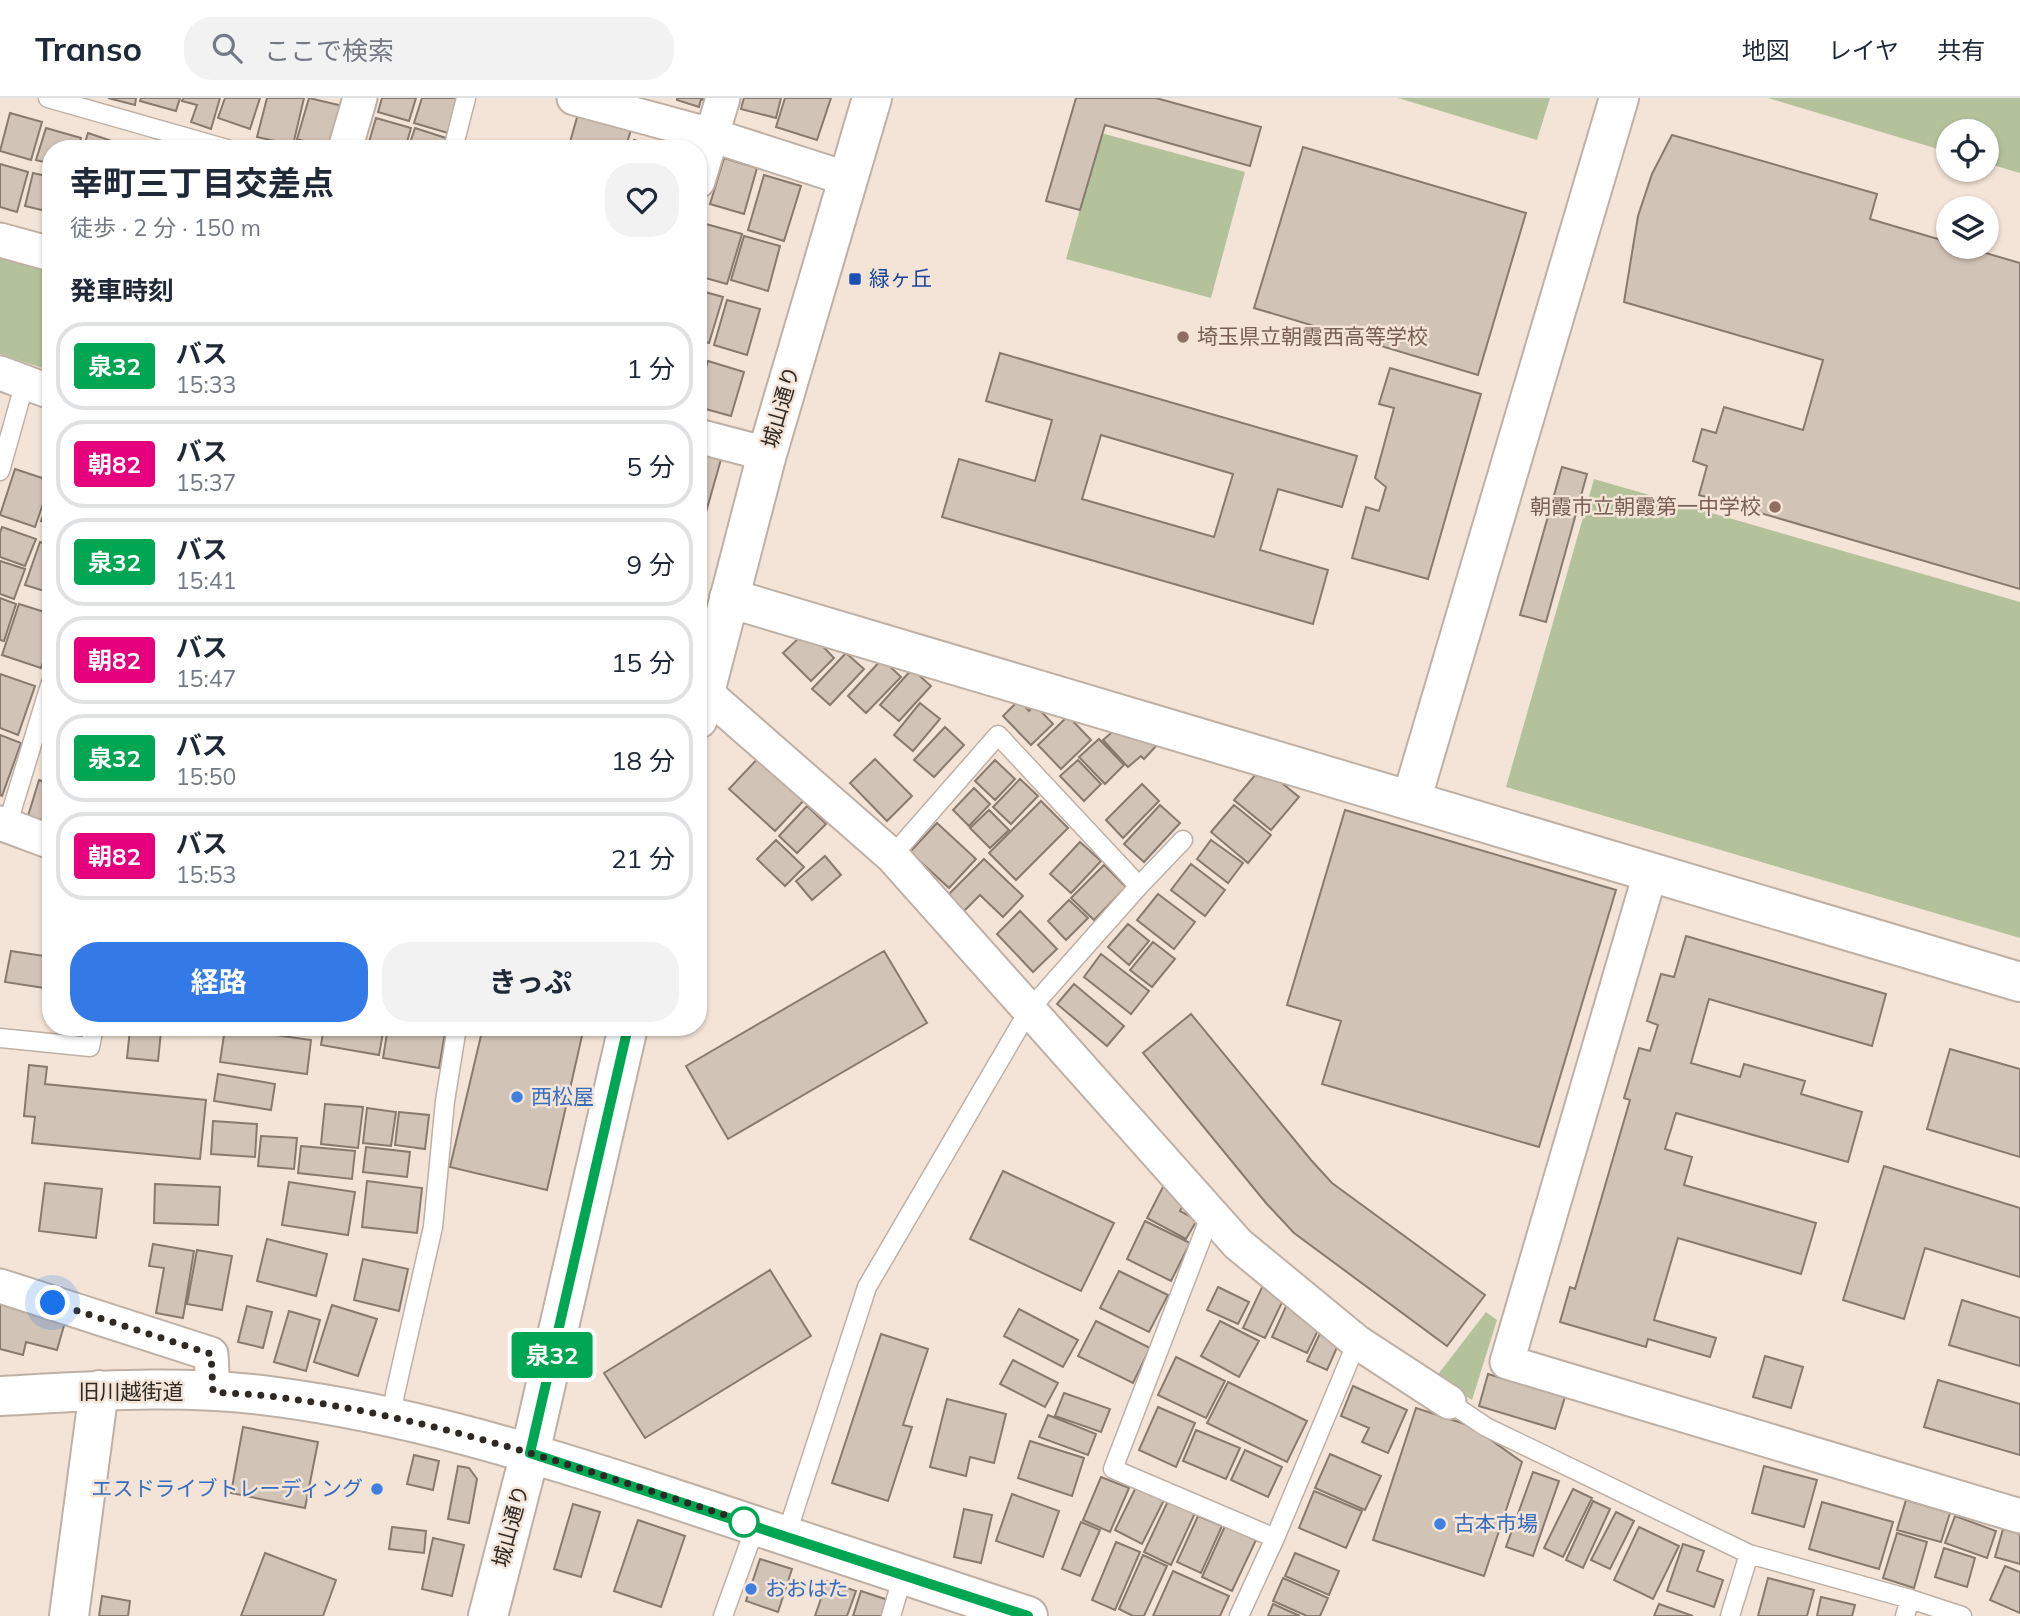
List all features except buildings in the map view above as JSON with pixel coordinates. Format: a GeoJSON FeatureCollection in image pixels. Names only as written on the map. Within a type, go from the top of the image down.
{"type":"FeatureCollection","features":[{"type":"Feature","properties":{"kind":"street"},"geometry":{"type":"LineString","coordinates":[[348,140],[360,98]]}},
{"type":"Feature","properties":{"kind":"street"},"geometry":{"type":"LineString","coordinates":[[574,98],[711,135],[848,179]]}},
{"type":"Feature","properties":{"kind":"street"},"geometry":{"type":"LineString","coordinates":[[707,149],[723,98]]}},
{"type":"Feature","properties":{"kind":"street","name":"城山通り"},"geometry":{"type":"LineString","coordinates":[[707,674],[767,454],[872,98]]}},
{"type":"Feature","properties":{"kind":"street"},"geometry":{"type":"LineString","coordinates":[[1411,802],[1619,98]]}},
{"type":"Feature","properties":{"kind":"street"},"geometry":{"type":"LineString","coordinates":[[0,240],[42,252]]}},
{"type":"Feature","properties":{"kind":"street"},"geometry":{"type":"LineString","coordinates":[[707,438],[767,454]]}},
{"type":"Feature","properties":{"kind":"street"},"geometry":{"type":"LineString","coordinates":[[729,598],[2020,982]]}},
{"type":"Feature","properties":{"kind":"street"},"geometry":{"type":"LineString","coordinates":[[707,704],[892,856],[1238,1244],[1357,1342],[1449,1402]]}},
{"type":"Feature","properties":{"kind":"street"},"geometry":{"type":"LineString","coordinates":[[4,824],[42,839]]}},
{"type":"Feature","properties":{"kind":"street"},"geometry":{"type":"LineString","coordinates":[[1650,874],[1507,1362],[2020,1516]]}},
{"type":"Feature","properties":{"kind":"street","name":"城山通り"},"geometry":{"type":"LineString","coordinates":[[488,1616],[530,1453],[626,1036]]}},
{"type":"Feature","properties":{"kind":"street"},"geometry":{"type":"LineString","coordinates":[[0,1286],[211,1354],[213,1392]]}},
{"type":"Feature","properties":{"kind":"street"},"geometry":{"type":"LineString","coordinates":[[69,1616],[99,1390]]}},
{"type":"Feature","properties":{"kind":"street","name":"旧川越街道"},"geometry":{"type":"LineString","coordinates":[[0,1396],[99,1390],[213,1392],[276,1396],[391,1418],[530,1453],[1028,1616]]}},
{"type":"Feature","properties":{"kind":"lane"},"geometry":{"type":"LineString","coordinates":[[48,98],[195,140]]}},
{"type":"Feature","properties":{"kind":"lane"},"geometry":{"type":"LineString","coordinates":[[455,140],[466,98]]}},
{"type":"Feature","properties":{"kind":"lane"},"geometry":{"type":"LineString","coordinates":[[0,471],[25,382]]}},
{"type":"Feature","properties":{"kind":"lane"},"geometry":{"type":"LineString","coordinates":[[4,824],[42,708]]}},
{"type":"Feature","properties":{"kind":"lane"},"geometry":{"type":"LineString","coordinates":[[892,856],[998,735],[1139,886]]}},
{"type":"Feature","properties":{"kind":"lane"},"geometry":{"type":"LineString","coordinates":[[723,1616],[771,1530],[867,1287],[1029,1010],[1183,840]]}},
{"type":"Feature","properties":{"kind":"lane"},"geometry":{"type":"LineString","coordinates":[[0,1038],[90,1047],[92,1036]]}},
{"type":"Feature","properties":{"kind":"lane"},"geometry":{"type":"LineString","coordinates":[[391,1418],[433,1227],[444,1101],[455,1036]]}},
{"type":"Feature","properties":{"kind":"lane"},"geometry":{"type":"LineString","coordinates":[[1212,1214],[1113,1469],[1275,1538]]}},
{"type":"Feature","properties":{"kind":"lane"},"geometry":{"type":"LineString","coordinates":[[1239,1616],[1275,1538],[1357,1342]]}},
{"type":"Feature","properties":{"kind":"lane"},"geometry":{"type":"LineString","coordinates":[[1449,1402],[1486,1427],[1749,1555],[1908,1607],[1962,1616]]}},
{"type":"Feature","properties":{"kind":"lane"},"geometry":{"type":"LineString","coordinates":[[1730,1616],[1749,1555]]}},
{"type":"Feature","properties":{"kind":"lane"},"geometry":{"type":"LineString","coordinates":[[891,1616],[903,1575]]}},
{"type":"Feature","properties":{"kind":"green space"},"geometry":{"type":"Polygon","coordinates":[[[1398,98],[1550,98],[1537,140],[1398,98]]]}},
{"type":"Feature","properties":{"kind":"green space"},"geometry":{"type":"Polygon","coordinates":[[[1768,98],[2020,98],[2020,173],[1999,167],[1999,119],[1936,119],[1936,148],[1768,98]]]}},
{"type":"Feature","properties":{"kind":"green space"},"geometry":{"type":"Polygon","coordinates":[[[1101,133],[1245,172],[1211,298],[1066,259],[1101,133]]]}},
{"type":"Feature","properties":{"kind":"green space"},"geometry":{"type":"Polygon","coordinates":[[[0,246],[42,258],[42,368],[0,354],[0,246]]]}},
{"type":"Feature","properties":{"kind":"green space"},"geometry":{"type":"Polygon","coordinates":[[[1594,479],[2020,602],[2020,938],[1506,787],[1594,479]]]}},
{"type":"Feature","properties":{"kind":"green space"},"geometry":{"type":"Polygon","coordinates":[[[1486,1312],[1497,1320],[1472,1400],[1436,1377],[1486,1312]]]}},
{"type":"Feature","properties":{"kind":"bus line","name":"泉32"},"geometry":{"type":"LineString","coordinates":[[626,1036],[530,1453],[1028,1616]]}},
{"type":"Feature","properties":{"kind":"place","name":"緑ヶ丘"},"geometry":{"type":"Point","coordinates":[855,279]}},
{"type":"Feature","properties":{"kind":"place","name":"埼玉県立朝霞西高等学校"},"geometry":{"type":"Point","coordinates":[1183,337]}},
{"type":"Feature","properties":{"kind":"place","name":"朝霞市立朝霞第一中学校"},"geometry":{"type":"Point","coordinates":[1775,507]}},
{"type":"Feature","properties":{"kind":"place","name":"西松屋"},"geometry":{"type":"Point","coordinates":[517,1097]}},
{"type":"Feature","properties":{"kind":"place","name":"エスドライブトレーディング"},"geometry":{"type":"Point","coordinates":[377,1489]}},
{"type":"Feature","properties":{"kind":"place","name":"古本市場"},"geometry":{"type":"Point","coordinates":[1440,1524]}},
{"type":"Feature","properties":{"kind":"place","name":"おおはた"},"geometry":{"type":"Point","coordinates":[751,1589]}},
{"type":"Feature","properties":{"kind":"route"},"geometry":{"type":"LineString","coordinates":[[53,1303],[211,1354],[213,1392],[276,1396],[475,1437],[756,1525],[744,1522]]}}]}
